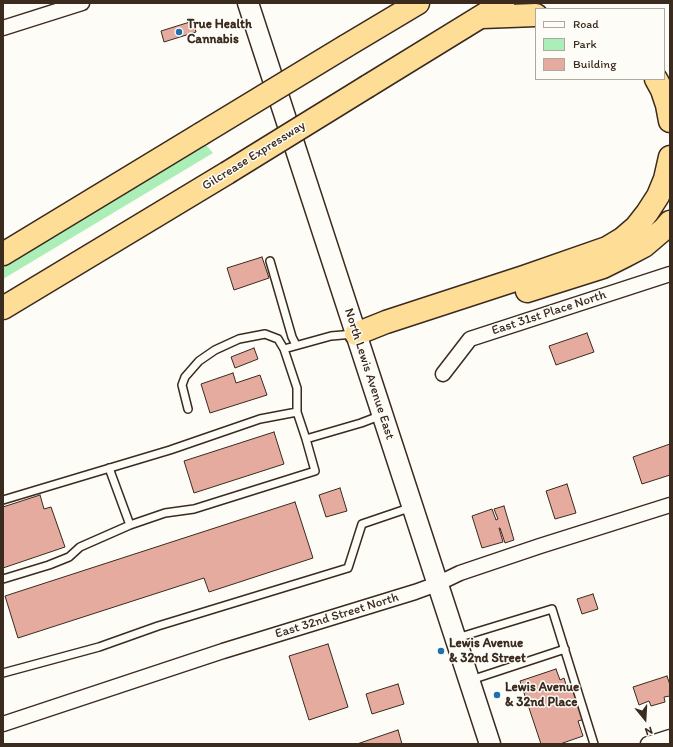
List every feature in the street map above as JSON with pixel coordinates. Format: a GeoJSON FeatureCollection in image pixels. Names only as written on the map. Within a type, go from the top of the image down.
{"type":"FeatureCollection","features":[{"type":"Feature","properties":{"kind":"highway"},"geometry":{"type":"LineString","coordinates":[[6,252],[418,3]]}},
{"type":"Feature","properties":{"kind":"highway","name":"Gilcrease Expressway"},"geometry":{"type":"LineString","coordinates":[[3,308],[227,173],[503,3]]}},
{"type":"Feature","properties":{"kind":"highway"},"geometry":{"type":"LineString","coordinates":[[480,17],[535,15]]}},
{"type":"Feature","properties":{"kind":"highway"},"geometry":{"type":"LineString","coordinates":[[657,80],[667,104],[670,121]]}},
{"type":"Feature","properties":{"kind":"highway"},"geometry":{"type":"LineString","coordinates":[[356,334],[386,322],[524,278],[607,248],[622,239],[636,227],[647,213],[658,196],[665,179],[670,157]]}},
{"type":"Feature","properties":{"kind":"highway"},"geometry":{"type":"LineString","coordinates":[[356,334],[412,326],[603,267],[644,246],[670,222]]}},
{"type":"Feature","properties":{"kind":"main road","name":"North Lewis Avenue East"},"geometry":{"type":"LineString","coordinates":[[248,3],[490,744]]}},
{"type":"Feature","properties":{"kind":"street"},"geometry":{"type":"LineString","coordinates":[[3,28],[82,3]]}},
{"type":"Feature","properties":{"kind":"street","name":"East 31st Place North"},"geometry":{"type":"LineString","coordinates":[[443,374],[470,339],[670,274]]}},
{"type":"Feature","properties":{"kind":"street","name":"East 32nd Street North"},"geometry":{"type":"LineString","coordinates":[[3,724],[223,651],[415,592],[460,573],[533,548],[670,505]]}},
{"type":"Feature","properties":{"kind":"street"},"geometry":{"type":"LineString","coordinates":[[648,744],[670,737]]}},
{"type":"Feature","properties":{"kind":"lane"},"geometry":{"type":"LineString","coordinates":[[270,262],[292,337],[296,345]]}},
{"type":"Feature","properties":{"kind":"lane"},"geometry":{"type":"LineString","coordinates":[[3,579],[49,565],[69,557],[80,547],[130,525],[165,513],[194,509],[316,471],[298,412],[297,388],[284,349],[278,339],[265,334],[239,339],[215,350],[199,361],[185,377],[182,385],[188,409]]}},
{"type":"Feature","properties":{"kind":"lane"},"geometry":{"type":"LineString","coordinates":[[284,349],[331,336],[356,334]]}},
{"type":"Feature","properties":{"kind":"lane"},"geometry":{"type":"LineString","coordinates":[[3,500],[170,450],[260,419],[298,412]]}},
{"type":"Feature","properties":{"kind":"lane"},"geometry":{"type":"LineString","coordinates":[[306,439],[361,423],[382,415]]}},
{"type":"Feature","properties":{"kind":"lane"},"geometry":{"type":"LineString","coordinates":[[109,468],[130,525]]}},
{"type":"Feature","properties":{"kind":"lane"},"geometry":{"type":"LineString","coordinates":[[3,673],[99,647],[158,626],[348,568],[362,524],[412,507]]}},
{"type":"Feature","properties":{"kind":"lane"},"geometry":{"type":"LineString","coordinates":[[456,639],[552,609],[594,744]]}},
{"type":"Feature","properties":{"kind":"lane"},"geometry":{"type":"LineString","coordinates":[[469,680],[565,649]]}},
{"type":"Feature","properties":{"kind":"green space"},"geometry":{"type":"Polygon","coordinates":[[[206,145],[213,153],[3,279],[3,266],[206,145]]]}},
{"type":"Feature","properties":{"kind":"building","name":"True Health Cannabis"},"geometry":{"type":"Polygon","coordinates":[[[193,21],[196,32],[164,42],[161,31],[193,21]]]}},
{"type":"Feature","properties":{"kind":"building"},"geometry":{"type":"Polygon","coordinates":[[[262,257],[269,278],[234,290],[227,268],[262,257]]]}},
{"type":"Feature","properties":{"kind":"building"},"geometry":{"type":"Polygon","coordinates":[[[587,333],[594,352],[556,365],[549,346],[587,333]]]}},
{"type":"Feature","properties":{"kind":"building"},"geometry":{"type":"Polygon","coordinates":[[[254,348],[258,359],[235,368],[231,357],[254,348]]]}},
{"type":"Feature","properties":{"kind":"building"},"geometry":{"type":"Polygon","coordinates":[[[233,373],[236,383],[260,375],[267,395],[210,413],[201,384],[233,373]]]}},
{"type":"Feature","properties":{"kind":"building"},"geometry":{"type":"Polygon","coordinates":[[[274,432],[284,464],[194,493],[184,461],[274,432]]]}},
{"type":"Feature","properties":{"kind":"building"},"geometry":{"type":"Polygon","coordinates":[[[670,444],[670,475],[642,484],[633,457],[670,444]]]}},
{"type":"Feature","properties":{"kind":"building"},"geometry":{"type":"Polygon","coordinates":[[[567,484],[576,513],[555,519],[546,491],[567,484]]]}},
{"type":"Feature","properties":{"kind":"building"},"geometry":{"type":"Polygon","coordinates":[[[340,488],[347,511],[326,517],[319,495],[340,488]]]}},
{"type":"Feature","properties":{"kind":"building"},"geometry":{"type":"Polygon","coordinates":[[[40,495],[44,509],[51,507],[65,547],[3,568],[3,507],[40,495]]]}},
{"type":"Feature","properties":{"kind":"building"},"geometry":{"type":"Polygon","coordinates":[[[295,502],[313,558],[209,592],[204,578],[18,638],[5,596],[295,502]]]}},
{"type":"Feature","properties":{"kind":"building"},"geometry":{"type":"Polygon","coordinates":[[[504,506],[514,540],[505,543],[499,528],[503,542],[482,548],[472,516],[492,509],[496,520],[498,519],[494,509],[504,506]]]}},
{"type":"Feature","properties":{"kind":"building"},"geometry":{"type":"Polygon","coordinates":[[[593,594],[598,609],[582,614],[577,599],[593,594]]]}},
{"type":"Feature","properties":{"kind":"building"},"geometry":{"type":"Polygon","coordinates":[[[328,644],[348,707],[309,720],[289,656],[328,644]]]}},
{"type":"Feature","properties":{"kind":"building"},"geometry":{"type":"Polygon","coordinates":[[[556,669],[560,680],[564,678],[568,691],[574,689],[585,719],[578,721],[583,736],[560,744],[541,744],[520,681],[556,669]]]}},
{"type":"Feature","properties":{"kind":"building"},"geometry":{"type":"Polygon","coordinates":[[[667,676],[670,685],[670,696],[664,697],[665,702],[651,706],[649,701],[639,705],[633,687],[667,676]]]}},
{"type":"Feature","properties":{"kind":"building"},"geometry":{"type":"Polygon","coordinates":[[[398,684],[404,704],[372,714],[366,694],[398,684]]]}},
{"type":"Feature","properties":{"kind":"building"},"geometry":{"type":"Polygon","coordinates":[[[398,730],[402,744],[357,744],[398,730]]]}},
{"type":"Feature","properties":{"kind":"place","name":"True Health Cannabis"},"geometry":{"type":"Point","coordinates":[179,32]}},
{"type":"Feature","properties":{"kind":"place","name":"Lewis Avenue & 32nd Street"},"geometry":{"type":"Point","coordinates":[441,651]}},
{"type":"Feature","properties":{"kind":"place","name":"Lewis Avenue & 32nd Place"},"geometry":{"type":"Point","coordinates":[497,695]}}]}
